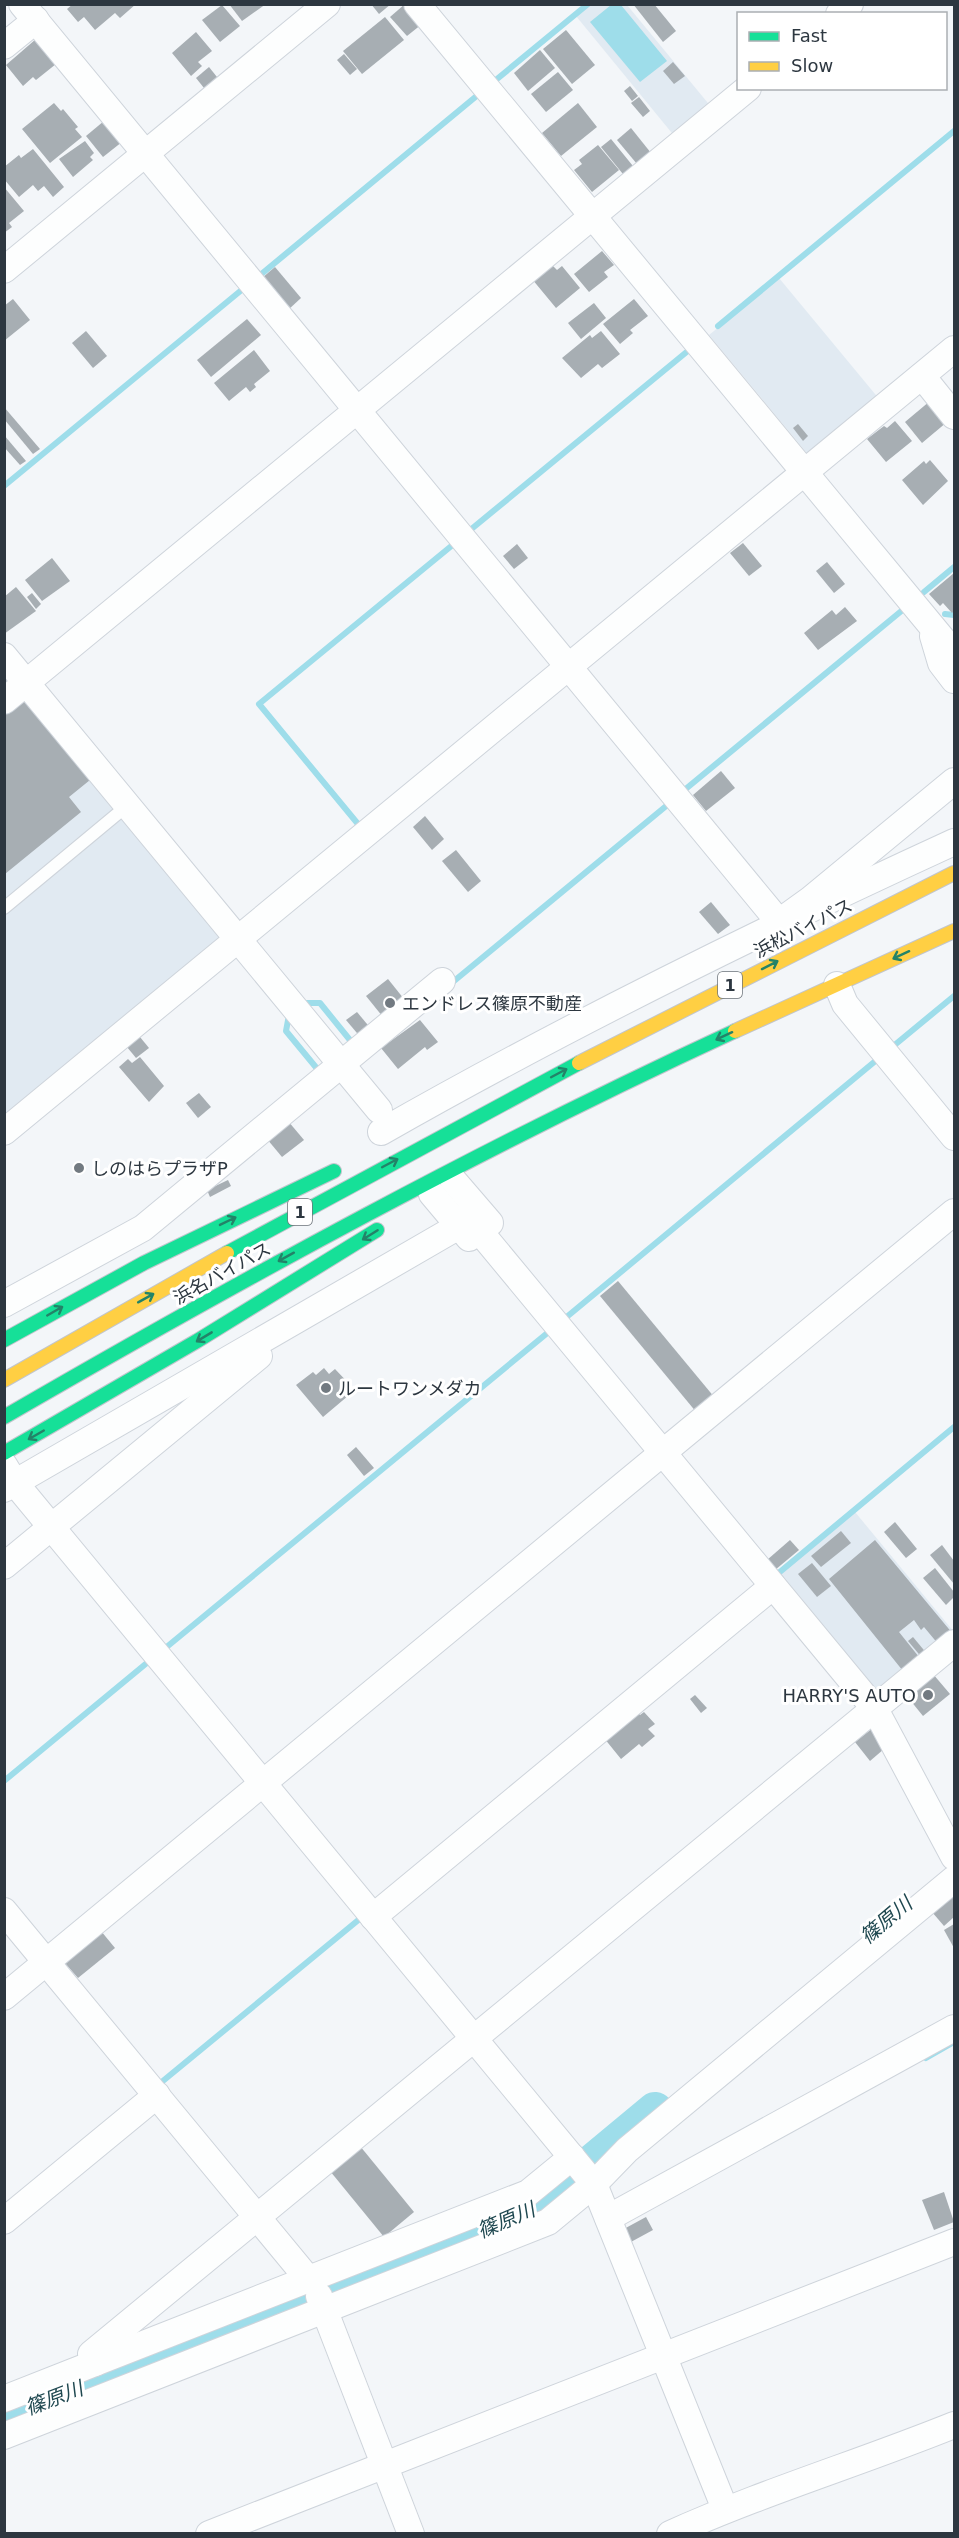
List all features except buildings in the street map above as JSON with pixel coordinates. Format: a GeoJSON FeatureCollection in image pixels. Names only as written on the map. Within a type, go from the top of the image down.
{"type":"FeatureCollection","features":[{"type":"Feature","properties":{"kind":"highway","name":"浜松バイパス"},"geometry":{"type":"LineString","coordinates":[[508,1100],[954,873]]}},
{"type":"Feature","properties":{"kind":"highway","name":"1"},"geometry":{"type":"LineString","coordinates":[[524,1132],[954,931]]}},
{"type":"Feature","properties":{"kind":"highway"},"geometry":{"type":"LineString","coordinates":[[398,1129],[508,1100]]}},
{"type":"Feature","properties":{"kind":"highway","name":"浜名バイパス"},"geometry":{"type":"LineString","coordinates":[[4,1380],[240,1245],[508,1100]]}},
{"type":"Feature","properties":{"kind":"highway"},"geometry":{"type":"LineString","coordinates":[[434,1193],[524,1132]]}},
{"type":"Feature","properties":{"kind":"highway","name":"浜名バイパス"},"geometry":{"type":"LineString","coordinates":[[4,1417],[360,1216],[524,1132]]}},
{"type":"Feature","properties":{"kind":"highway"},"geometry":{"type":"LineString","coordinates":[[4,1340],[144,1263],[346,1165]]}},
{"type":"Feature","properties":{"kind":"highway"},"geometry":{"type":"LineString","coordinates":[[4,1454],[259,1304],[390,1222]]}},
{"type":"Feature","properties":{"kind":"street"},"geometry":{"type":"LineString","coordinates":[[4,270],[327,4]]}},
{"type":"Feature","properties":{"kind":"street"},"geometry":{"type":"LineString","coordinates":[[417,4],[954,653]]}},
{"type":"Feature","properties":{"kind":"street"},"geometry":{"type":"LineString","coordinates":[[4,46],[29,12],[779,922]]}},
{"type":"Feature","properties":{"kind":"street"},"geometry":{"type":"LineString","coordinates":[[4,701],[746,90]]}},
{"type":"Feature","properties":{"kind":"street"},"geometry":{"type":"LineString","coordinates":[[4,1132],[954,349]]}},
{"type":"Feature","properties":{"kind":"street"},"geometry":{"type":"LineString","coordinates":[[922,376],[954,416]]}},
{"type":"Feature","properties":{"kind":"street"},"geometry":{"type":"LineString","coordinates":[[930,624],[954,635]]}},
{"type":"Feature","properties":{"kind":"street"},"geometry":{"type":"LineString","coordinates":[[930,624],[941,663],[954,680]]}},
{"type":"Feature","properties":{"kind":"street"},"geometry":{"type":"LineString","coordinates":[[4,656],[398,1129]]}},
{"type":"Feature","properties":{"kind":"street"},"geometry":{"type":"LineString","coordinates":[[779,922],[811,899],[954,781]]}},
{"type":"Feature","properties":{"kind":"street"},"geometry":{"type":"LineString","coordinates":[[398,1129],[473,1079],[779,922],[954,842]]}},
{"type":"Feature","properties":{"kind":"street"},"geometry":{"type":"LineString","coordinates":[[4,1304],[143,1228],[442,981]]}},
{"type":"Feature","properties":{"kind":"street"},"geometry":{"type":"LineString","coordinates":[[837,985],[845,1005],[954,1137]]}},
{"type":"Feature","properties":{"kind":"street"},"geometry":{"type":"LineString","coordinates":[[297,1010],[311,1047],[342,1064],[398,1129]]}},
{"type":"Feature","properties":{"kind":"street"},"geometry":{"type":"LineString","coordinates":[[4,2436],[528,2193],[627,2150],[954,1864],[875,1709],[544,1310],[511,1289],[463,1221],[434,1193]]}},
{"type":"Feature","properties":{"kind":"street"},"geometry":{"type":"LineString","coordinates":[[434,1193],[530,1273],[544,1310]]}},
{"type":"Feature","properties":{"kind":"street"},"geometry":{"type":"LineString","coordinates":[[4,1997],[954,1212]]}},
{"type":"Feature","properties":{"kind":"street"},"geometry":{"type":"LineString","coordinates":[[463,1221],[255,1344],[8,1479],[583,2171],[608,2218],[725,2509]]}},
{"type":"Feature","properties":{"kind":"street"},"geometry":{"type":"LineString","coordinates":[[4,1566],[261,1354],[255,1344]]}},
{"type":"Feature","properties":{"kind":"street"},"geometry":{"type":"LineString","coordinates":[[373,1917],[773,1586]]}},
{"type":"Feature","properties":{"kind":"street"},"geometry":{"type":"LineString","coordinates":[[95,2363],[91,2354],[475,2040],[954,1643]]}},
{"type":"Feature","properties":{"kind":"street"},"geometry":{"type":"LineString","coordinates":[[4,1911],[258,2217],[316,2291],[411,2534]]}},
{"type":"Feature","properties":{"kind":"street"},"geometry":{"type":"LineString","coordinates":[[608,2218],[954,2028]]}},
{"type":"Feature","properties":{"kind":"street"},"geometry":{"type":"LineString","coordinates":[[4,2221],[156,2095]]}},
{"type":"Feature","properties":{"kind":"street"},"geometry":{"type":"LineString","coordinates":[[4,2399],[95,2363],[316,2291],[548,2222],[583,2171]]}},
{"type":"Feature","properties":{"kind":"street"},"geometry":{"type":"LineString","coordinates":[[209,2534],[954,2242]]}},
{"type":"Feature","properties":{"kind":"street"},"geometry":{"type":"LineString","coordinates":[[670,2534],[725,2509],[872,2458],[954,2425]]}},
{"type":"Feature","properties":{"kind":"lane"},"geometry":{"type":"LineString","coordinates":[[4,908],[128,806]]}},
{"type":"Feature","properties":{"kind":"shaded area"},"geometry":{"type":"Polygon","coordinates":[[[590,5],[627,5],[712,108],[676,138],[576,16],[590,5]]]}},
{"type":"Feature","properties":{"kind":"shaded area"},"geometry":{"type":"Polygon","coordinates":[[[779,278],[880,400],[811,458],[709,335],[779,278]]]}},
{"type":"Feature","properties":{"kind":"shaded area"},"geometry":{"type":"Polygon","coordinates":[[[22,697],[220,937],[5,1114],[4,711],[22,697]]]}},
{"type":"Feature","properties":{"kind":"shaded area"},"geometry":{"type":"Polygon","coordinates":[[[855,1512],[954,1632],[880,1695],[776,1577],[855,1512]]]}},
{"type":"Feature","properties":{"kind":"water"},"geometry":{"type":"Polygon","coordinates":[[[611,5],[621,5],[667,61],[640,82],[590,22],[611,5]]]}},
{"type":"Feature","properties":{"kind":"waterway"},"geometry":{"type":"LineString","coordinates":[[497,79],[588,4]]}},
{"type":"Feature","properties":{"kind":"waterway"},"geometry":{"type":"LineString","coordinates":[[259,276],[479,94]]}},
{"type":"Feature","properties":{"kind":"waterway"},"geometry":{"type":"LineString","coordinates":[[718,326],[954,131]]}},
{"type":"Feature","properties":{"kind":"waterway"},"geometry":{"type":"LineString","coordinates":[[4,486],[244,288]]}},
{"type":"Feature","properties":{"kind":"waterway"},"geometry":{"type":"LineString","coordinates":[[469,531],[689,350]]}},
{"type":"Feature","properties":{"kind":"waterway"},"geometry":{"type":"LineString","coordinates":[[358,824],[259,704],[455,543]]}},
{"type":"Feature","properties":{"kind":"waterway"},"geometry":{"type":"LineString","coordinates":[[924,592],[954,567]]}},
{"type":"Feature","properties":{"kind":"waterway"},"geometry":{"type":"LineString","coordinates":[[682,792],[905,608]]}},
{"type":"Feature","properties":{"kind":"waterway"},"geometry":{"type":"LineString","coordinates":[[945,614],[954,615]]}},
{"type":"Feature","properties":{"kind":"waterway"},"geometry":{"type":"LineString","coordinates":[[448,986],[671,802]]}},
{"type":"Feature","properties":{"kind":"waterway"},"geometry":{"type":"LineString","coordinates":[[891,1048],[954,996]]}},
{"type":"Feature","properties":{"kind":"waterway"},"geometry":{"type":"LineString","coordinates":[[303,1003],[320,1003],[354,1045]]}},
{"type":"Feature","properties":{"kind":"waterway"},"geometry":{"type":"LineString","coordinates":[[289,1015],[286,1031],[319,1071]]}},
{"type":"Feature","properties":{"kind":"waterway"},"geometry":{"type":"LineString","coordinates":[[563,1320],[879,1058]]}},
{"type":"Feature","properties":{"kind":"waterway"},"geometry":{"type":"LineString","coordinates":[[163,1650],[551,1330]]}},
{"type":"Feature","properties":{"kind":"waterway"},"geometry":{"type":"LineString","coordinates":[[775,1576],[954,1427]]}},
{"type":"Feature","properties":{"kind":"waterway"},"geometry":{"type":"LineString","coordinates":[[4,1781],[148,1662]]}},
{"type":"Feature","properties":{"kind":"waterway"},"geometry":{"type":"LineString","coordinates":[[158,2085],[362,1917]]}},
{"type":"Feature","properties":{"kind":"waterway"},"geometry":{"type":"LineString","coordinates":[[926,2058],[954,2042]]}},
{"type":"Feature","properties":{"kind":"waterway","name":"篠原川"},"geometry":{"type":"LineString","coordinates":[[4,2418],[537,2209],[655,2111]]}},
{"type":"Feature","properties":{"kind":"traffic: fast"},"geometry":{"type":"LineString","coordinates":[[4,1417],[184,1314],[365,1215],[641,1075],[735,1031]]}},
{"type":"Feature","properties":{"kind":"traffic: fast"},"geometry":{"type":"LineString","coordinates":[[227,1253],[579,1063]]}},
{"type":"Feature","properties":{"kind":"traffic: fast"},"geometry":{"type":"LineString","coordinates":[[4,1340],[144,1263],[334,1171]]}},
{"type":"Feature","properties":{"kind":"traffic: fast"},"geometry":{"type":"LineString","coordinates":[[4,1453],[197,1341],[377,1230]]}},
{"type":"Feature","properties":{"kind":"traffic: slow"},"geometry":{"type":"LineString","coordinates":[[579,1063],[954,873]]}},
{"type":"Feature","properties":{"kind":"traffic: slow"},"geometry":{"type":"LineString","coordinates":[[735,1031],[954,931]]}},
{"type":"Feature","properties":{"kind":"traffic: slow"},"geometry":{"type":"LineString","coordinates":[[4,1380],[227,1253]]}},
{"type":"Feature","properties":{"kind":"place","name":"エンドレス篠原不動産"},"geometry":{"type":"Point","coordinates":[390,1003]}},
{"type":"Feature","properties":{"kind":"place","name":"しのはらプラザP"},"geometry":{"type":"Point","coordinates":[79,1168]}},
{"type":"Feature","properties":{"kind":"place","name":"ルートワンメダカ"},"geometry":{"type":"Point","coordinates":[326,1388]}},
{"type":"Feature","properties":{"kind":"place","name":"HARRY'S AUTO"},"geometry":{"type":"Point","coordinates":[928,1695]}}]}
